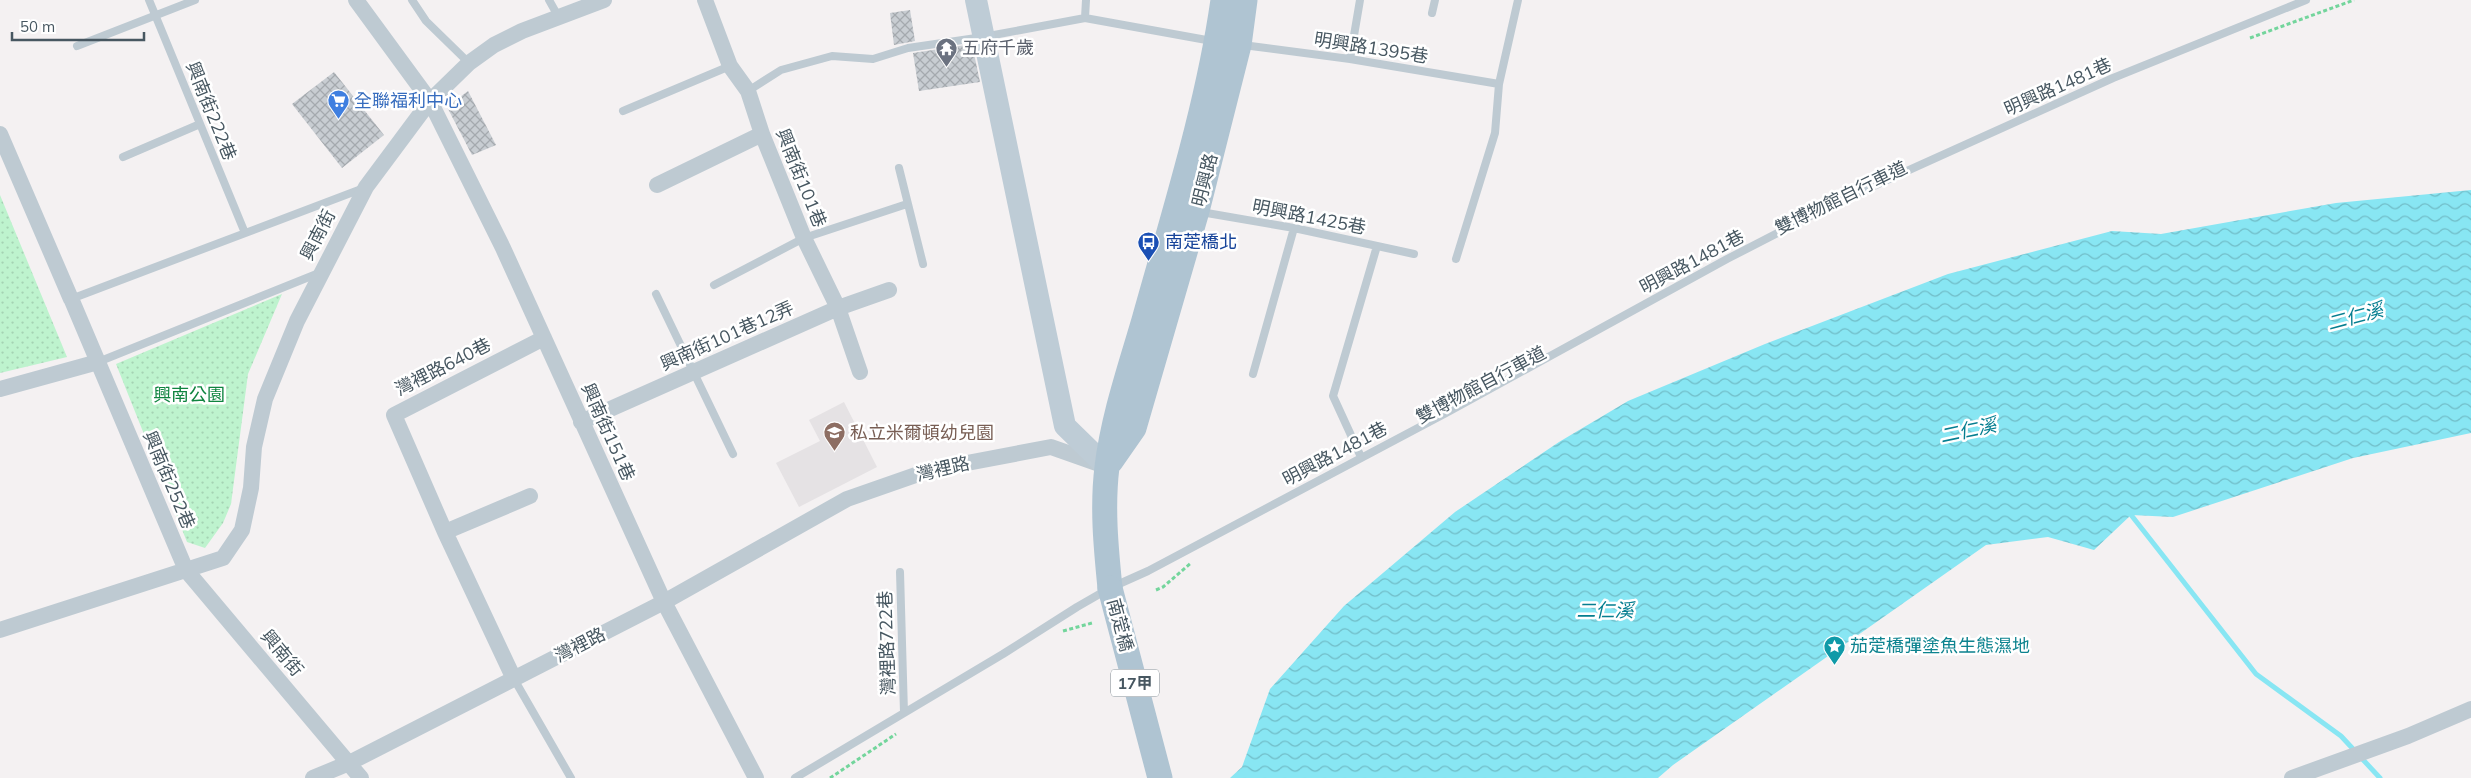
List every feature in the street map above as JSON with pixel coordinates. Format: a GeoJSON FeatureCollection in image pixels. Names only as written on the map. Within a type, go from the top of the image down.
{"type":"FeatureCollection","features":[{"type":"Feature","properties":{"kind":"main road","name":"明興路"},"geometry":{"type":"LineString","coordinates":[[1107,467],[1134,428],[1197,211],[1228,43],[1223,0]]}},
{"type":"Feature","properties":{"kind":"main road","name":"明興路"},"geometry":{"type":"LineString","coordinates":[[1110,588],[1105,528],[1107,467],[1114,426],[1176,205],[1228,43],[1245,0]]}},
{"type":"Feature","properties":{"kind":"main road","name":"南萣橋"},"geometry":{"type":"LineString","coordinates":[[1110,588],[1160,778]]}},
{"type":"Feature","properties":{"kind":"street","name":"興南街151巷"},"geometry":{"type":"LineString","coordinates":[[356,0],[430,100],[503,248],[664,602],[756,778]]}},
{"type":"Feature","properties":{"kind":"street","name":"興南街"},"geometry":{"type":"LineString","coordinates":[[0,630],[224,558],[242,530],[251,488],[254,447],[265,398],[297,321],[366,187],[430,100],[469,63],[494,45],[558,16],[604,0]]}},
{"type":"Feature","properties":{"kind":"street","name":"興南街101巷"},"geometry":{"type":"LineString","coordinates":[[705,0],[730,66],[748,91],[762,134],[804,238],[838,308],[860,372]]}},
{"type":"Feature","properties":{"kind":"street"},"geometry":{"type":"LineString","coordinates":[[976,0],[1065,426],[1107,467]]}},
{"type":"Feature","properties":{"kind":"street","name":"興南街252巷"},"geometry":{"type":"LineString","coordinates":[[0,134],[186,570]]}},
{"type":"Feature","properties":{"kind":"street"},"geometry":{"type":"LineString","coordinates":[[657,185],[762,134]]}},
{"type":"Feature","properties":{"kind":"street","name":"興南街101巷12弄"},"geometry":{"type":"LineString","coordinates":[[582,422],[838,308],[889,290]]}},
{"type":"Feature","properties":{"kind":"street","name":"灣裡路640巷"},"geometry":{"type":"LineString","coordinates":[[514,679],[445,532],[394,415],[544,338]]}},
{"type":"Feature","properties":{"kind":"street"},"geometry":{"type":"LineString","coordinates":[[0,389],[98,362]]}},
{"type":"Feature","properties":{"kind":"street","name":"灣裡路"},"geometry":{"type":"LineString","coordinates":[[348,763],[664,602],[847,499],[930,470],[1051,447],[1107,467]]}},
{"type":"Feature","properties":{"kind":"street"},"geometry":{"type":"LineString","coordinates":[[445,532],[530,496]]}},
{"type":"Feature","properties":{"kind":"street","name":"興南街"},"geometry":{"type":"LineString","coordinates":[[186,570],[361,778]]}},
{"type":"Feature","properties":{"kind":"street"},"geometry":{"type":"LineString","coordinates":[[2292,778],[2408,736],[2471,709]]}},
{"type":"Feature","properties":{"kind":"street"},"geometry":{"type":"LineString","coordinates":[[313,778],[348,763]]}},
{"type":"Feature","properties":{"kind":"lane","name":"興南街222巷"},"geometry":{"type":"LineString","coordinates":[[149,0],[245,233]]}},
{"type":"Feature","properties":{"kind":"lane"},"geometry":{"type":"LineString","coordinates":[[76,46],[195,0]]}},
{"type":"Feature","properties":{"kind":"lane"},"geometry":{"type":"LineString","coordinates":[[412,0],[426,22],[469,63]]}},
{"type":"Feature","properties":{"kind":"lane"},"geometry":{"type":"LineString","coordinates":[[550,0],[558,16]]}},
{"type":"Feature","properties":{"kind":"lane"},"geometry":{"type":"LineString","coordinates":[[748,91],[781,70],[832,56],[873,59],[908,48],[983,37],[1085,18],[1086,0]]}},
{"type":"Feature","properties":{"kind":"lane"},"geometry":{"type":"LineString","coordinates":[[1350,59],[1360,0]]}},
{"type":"Feature","properties":{"kind":"lane"},"geometry":{"type":"LineString","coordinates":[[1432,13],[1435,0]]}},
{"type":"Feature","properties":{"kind":"lane"},"geometry":{"type":"LineString","coordinates":[[1456,259],[1495,133],[1498,84],[1518,0]]}},
{"type":"Feature","properties":{"kind":"lane","name":"明興路1481巷"},"geometry":{"type":"LineString","coordinates":[[1110,588],[1148,571],[1489,389],[1710,268],[1836,203],[2113,78],[2306,0]]}},
{"type":"Feature","properties":{"kind":"lane","name":"明興路1395巷"},"geometry":{"type":"LineString","coordinates":[[1085,18],[1228,43],[1350,59],[1498,84]]}},
{"type":"Feature","properties":{"kind":"lane"},"geometry":{"type":"LineString","coordinates":[[623,111],[730,66]]}},
{"type":"Feature","properties":{"kind":"lane"},"geometry":{"type":"LineString","coordinates":[[123,157],[200,124]]}},
{"type":"Feature","properties":{"kind":"lane"},"geometry":{"type":"LineString","coordinates":[[899,168],[923,264]]}},
{"type":"Feature","properties":{"kind":"lane"},"geometry":{"type":"LineString","coordinates":[[70,297],[366,187]]}},
{"type":"Feature","properties":{"kind":"lane"},"geometry":{"type":"LineString","coordinates":[[714,285],[804,238],[907,204]]}},
{"type":"Feature","properties":{"kind":"lane","name":"明興路1425巷"},"geometry":{"type":"LineString","coordinates":[[1197,211],[1294,228],[1414,254]]}},
{"type":"Feature","properties":{"kind":"lane"},"geometry":{"type":"LineString","coordinates":[[1253,374],[1294,228]]}},
{"type":"Feature","properties":{"kind":"lane"},"geometry":{"type":"LineString","coordinates":[[1361,457],[1333,396],[1376,246]]}},
{"type":"Feature","properties":{"kind":"lane"},"geometry":{"type":"LineString","coordinates":[[98,362],[322,272]]}},
{"type":"Feature","properties":{"kind":"lane"},"geometry":{"type":"LineString","coordinates":[[656,294],[696,372],[733,454]]}},
{"type":"Feature","properties":{"kind":"lane","name":"灣裡路722巷"},"geometry":{"type":"LineString","coordinates":[[900,572],[904,713]]}},
{"type":"Feature","properties":{"kind":"lane"},"geometry":{"type":"LineString","coordinates":[[795,778],[1110,588]]}},
{"type":"Feature","properties":{"kind":"lane"},"geometry":{"type":"LineString","coordinates":[[514,679],[570,778]]}},
{"type":"Feature","properties":{"kind":"path"},"geometry":{"type":"LineString","coordinates":[[2244,40],[2354,0]]}},
{"type":"Feature","properties":{"kind":"path"},"geometry":{"type":"LineString","coordinates":[[1156,590],[1163,587],[1192,562]]}},
{"type":"Feature","properties":{"kind":"path"},"geometry":{"type":"LineString","coordinates":[[1061,632],[1092,623]]}},
{"type":"Feature","properties":{"kind":"shaded area","name":"私立米爾頓幼兒園"},"geometry":{"type":"Polygon","coordinates":[[[844,402],[877,467],[799,507],[776,463],[820,441],[809,420],[844,402]]]}},
{"type":"Feature","properties":{"kind":"green space"},"geometry":{"type":"Polygon","coordinates":[[[0,195],[67,357],[0,373],[0,195]]]}},
{"type":"Feature","properties":{"kind":"green space","name":"興南公園"},"geometry":{"type":"Polygon","coordinates":[[[282,294],[248,374],[231,504],[223,523],[205,548],[187,542],[116,364],[282,294]]]}},
{"type":"Feature","properties":{"kind":"water","name":"二仁溪"},"geometry":{"type":"Polygon","coordinates":[[[2471,190],[2471,433],[2353,458],[2173,517],[2131,515],[2094,550],[2048,537],[1986,545],[1673,765],[1658,778],[1230,778],[1242,767],[1270,689],[1344,606],[1455,512],[1559,442],[1628,401],[1765,344],[1948,274],[2112,231],[2161,234],[2336,203],[2471,190]]]}},
{"type":"Feature","properties":{"kind":"building"},"geometry":{"type":"Polygon","coordinates":[[[910,10],[915,41],[894,45],[890,13],[910,10]]]}},
{"type":"Feature","properties":{"kind":"building","name":"五府千歲"},"geometry":{"type":"Polygon","coordinates":[[[972,44],[980,82],[919,91],[913,53],[972,44]]]}},
{"type":"Feature","properties":{"kind":"building","name":"全聯福利中心"},"geometry":{"type":"Polygon","coordinates":[[[334,72],[384,135],[342,168],[292,104],[334,72]]]}},
{"type":"Feature","properties":{"kind":"building"},"geometry":{"type":"Polygon","coordinates":[[[468,91],[496,145],[472,155],[447,107],[468,91]]]}},
{"type":"Feature","properties":{"kind":"waterway"},"geometry":{"type":"LineString","coordinates":[[2128,511],[2256,674],[2341,736],[2380,778]]}},
{"type":"Feature","properties":{"kind":"place","name":"五府千歲"},"geometry":{"type":"Point","coordinates":[946,67]}},
{"type":"Feature","properties":{"kind":"place","name":"全聯福利中心"},"geometry":{"type":"Point","coordinates":[338,120]}},
{"type":"Feature","properties":{"kind":"place","name":"南萣橋北"},"geometry":{"type":"Point","coordinates":[1149,261]}},
{"type":"Feature","properties":{"kind":"place","name":"私立米爾頓幼兒園"},"geometry":{"type":"Point","coordinates":[834,452]}},
{"type":"Feature","properties":{"kind":"place","name":"茄萣橋彈塗魚生態濕地"},"geometry":{"type":"Point","coordinates":[1834,665]}}]}
